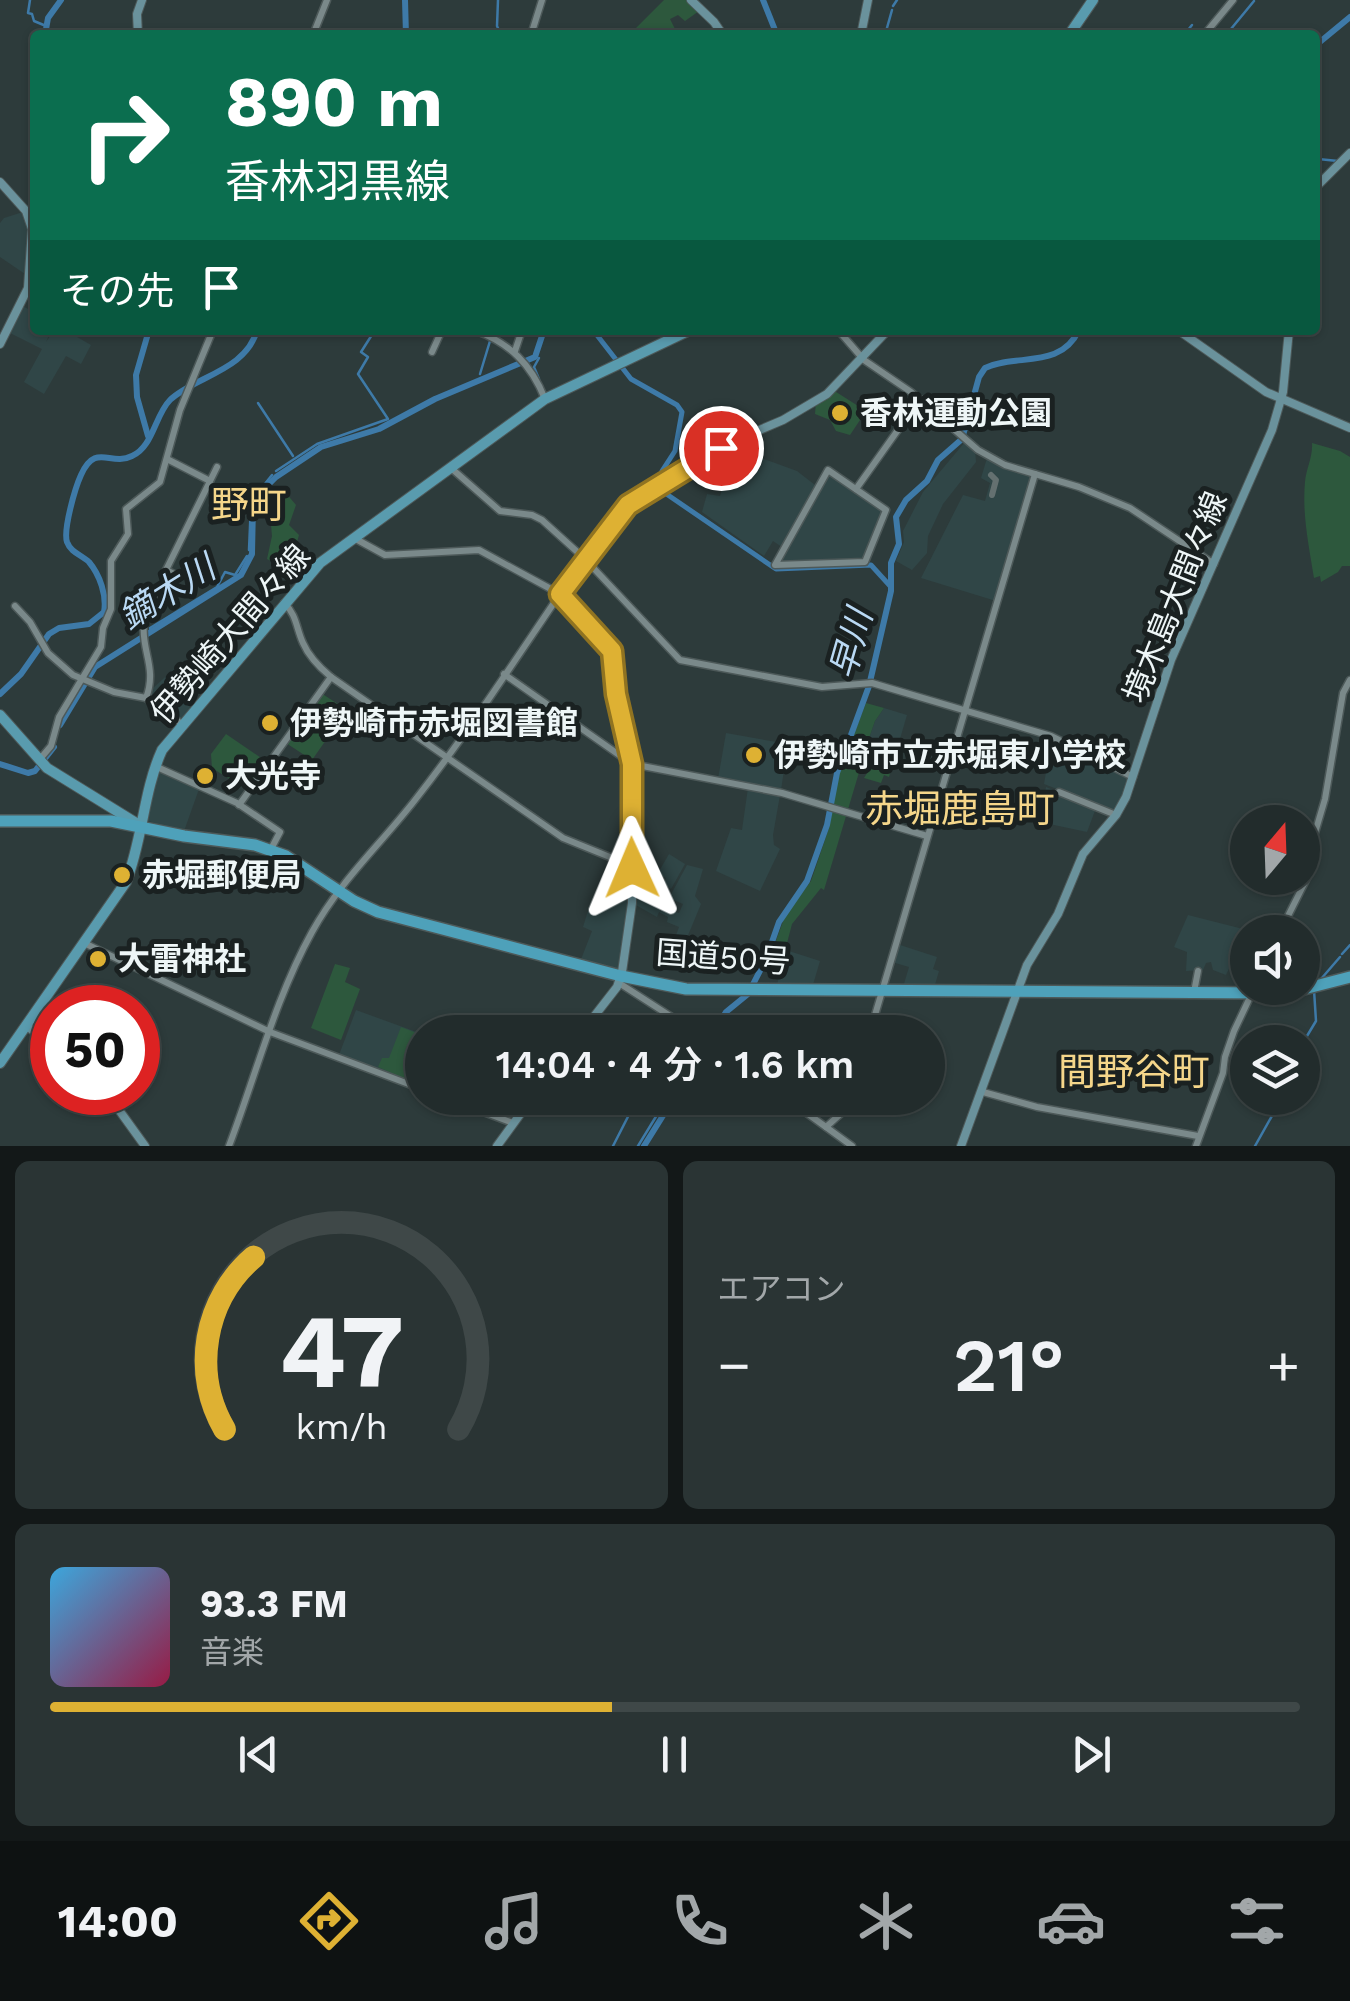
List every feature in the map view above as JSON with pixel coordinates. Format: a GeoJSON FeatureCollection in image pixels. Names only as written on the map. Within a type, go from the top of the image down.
{"type":"FeatureCollection","features":[{"type":"Feature","properties":{"kind":"highway","name":"国道50号"},"geometry":{"type":"LineString","coordinates":[[0,821],[103,820],[271,849],[384,914],[620,980],[686,989],[1230,991]]}},
{"type":"Feature","properties":{"kind":"highway","name":"国道50号"},"geometry":{"type":"LineString","coordinates":[[1320,984],[1350,977]]}},
{"type":"Feature","properties":{"kind":"main road"},"geometry":{"type":"LineString","coordinates":[[138,30],[137,11],[142,0]]}},
{"type":"Feature","properties":{"kind":"main road"},"geometry":{"type":"LineString","coordinates":[[691,0],[700,5],[718,30]]}},
{"type":"Feature","properties":{"kind":"main road"},"geometry":{"type":"LineString","coordinates":[[861,30],[868,0]]}},
{"type":"Feature","properties":{"kind":"main road"},"geometry":{"type":"LineString","coordinates":[[1072,30],[1093,0]]}},
{"type":"Feature","properties":{"kind":"main road"},"geometry":{"type":"LineString","coordinates":[[1320,183],[1350,153]]}},
{"type":"Feature","properties":{"kind":"main road"},"geometry":{"type":"LineString","coordinates":[[0,182],[30,220]]}},
{"type":"Feature","properties":{"kind":"main road"},"geometry":{"type":"LineString","coordinates":[[0,344],[30,282]]}},
{"type":"Feature","properties":{"kind":"main road","name":"伊勢崎大間々線"},"geometry":{"type":"LineString","coordinates":[[0,1063],[126,882],[155,766],[168,742],[320,563],[544,399],[679,335]]}},
{"type":"Feature","properties":{"kind":"main road"},"geometry":{"type":"LineString","coordinates":[[594,1015],[620,980],[630,916],[632,764],[616,694],[612,651],[560,594],[626,507],[728,444],[819,399],[883,335]]}},
{"type":"Feature","properties":{"kind":"main road"},"geometry":{"type":"LineString","coordinates":[[1185,335],[1263,390],[1350,428]]}},
{"type":"Feature","properties":{"kind":"main road","name":"境木島大間々線"},"geometry":{"type":"LineString","coordinates":[[961,1146],[1029,962],[1058,914],[1083,854],[1116,815],[1133,778],[1174,652],[1270,434],[1282,397],[1288,335]]}},
{"type":"Feature","properties":{"kind":"main road"},"geometry":{"type":"LineString","coordinates":[[0,715],[41,762],[141,826]]}},
{"type":"Feature","properties":{"kind":"main road"},"geometry":{"type":"LineString","coordinates":[[26,1025],[30,1028]]}},
{"type":"Feature","properties":{"kind":"main road"},"geometry":{"type":"LineString","coordinates":[[123,1115],[145,1146]]}},
{"type":"Feature","properties":{"kind":"main road"},"geometry":{"type":"LineString","coordinates":[[497,1146],[518,1115]]}},
{"type":"Feature","properties":{"kind":"street"},"geometry":{"type":"LineString","coordinates":[[315,30],[327,0]]}},
{"type":"Feature","properties":{"kind":"street"},"geometry":{"type":"LineString","coordinates":[[533,30],[542,0]]}},
{"type":"Feature","properties":{"kind":"street"},"geometry":{"type":"LineString","coordinates":[[1208,30],[1233,0]]}},
{"type":"Feature","properties":{"kind":"street"},"geometry":{"type":"LineString","coordinates":[[41,762],[51,746],[59,717],[86,681],[101,647],[110,614],[111,560],[128,534],[126,509],[158,484],[178,414],[212,335]]}},
{"type":"Feature","properties":{"kind":"street"},"geometry":{"type":"LineString","coordinates":[[432,352],[440,335]]}},
{"type":"Feature","properties":{"kind":"street"},"geometry":{"type":"LineString","coordinates":[[487,335],[500,340],[535,373],[544,399]]}},
{"type":"Feature","properties":{"kind":"street"},"geometry":{"type":"LineString","coordinates":[[515,352],[520,335]]}},
{"type":"Feature","properties":{"kind":"street"},"geometry":{"type":"LineString","coordinates":[[842,335],[862,358],[996,460],[1130,508],[1215,564]]}},
{"type":"Feature","properties":{"kind":"street"},"geometry":{"type":"LineString","coordinates":[[856,489],[920,399]]}},
{"type":"Feature","properties":{"kind":"street"},"geometry":{"type":"LineString","coordinates":[[167,459],[210,481]]}},
{"type":"Feature","properties":{"kind":"street"},"geometry":{"type":"LineString","coordinates":[[146,698],[151,676],[142,636],[143,617],[154,594],[168,594],[176,577],[166,570],[217,467]]}},
{"type":"Feature","properties":{"kind":"street"},"geometry":{"type":"LineString","coordinates":[[450,468],[500,511],[537,516],[585,560],[680,660],[819,686],[869,683],[1054,737],[1133,778]]}},
{"type":"Feature","properties":{"kind":"street"},"geometry":{"type":"LineString","coordinates":[[865,562],[886,510],[828,470],[775,565],[875,563]]}},
{"type":"Feature","properties":{"kind":"street"},"geometry":{"type":"LineString","coordinates":[[875,1015],[1035,474]]}},
{"type":"Feature","properties":{"kind":"street"},"geometry":{"type":"LineString","coordinates":[[228,1146],[303,950],[339,891],[446,757],[560,594],[479,550],[385,554],[354,538]]}},
{"type":"Feature","properties":{"kind":"street"},"geometry":{"type":"LineString","coordinates":[[284,604],[294,612],[300,638],[314,660],[331,677],[562,838],[632,866]]}},
{"type":"Feature","properties":{"kind":"street"},"geometry":{"type":"LineString","coordinates":[[15,606],[30,622],[46,651],[86,681],[146,698],[183,725]]}},
{"type":"Feature","properties":{"kind":"street"},"geometry":{"type":"LineString","coordinates":[[504,674],[632,764],[782,793],[928,836]]}},
{"type":"Feature","properties":{"kind":"street"},"geometry":{"type":"LineString","coordinates":[[239,804],[331,677]]}},
{"type":"Feature","properties":{"kind":"street"},"geometry":{"type":"LineString","coordinates":[[1289,915],[1310,873],[1312,843],[1325,799],[1343,693],[1350,680]]}},
{"type":"Feature","properties":{"kind":"street"},"geometry":{"type":"LineString","coordinates":[[155,766],[239,804],[280,832],[271,849]]}},
{"type":"Feature","properties":{"kind":"street"},"geometry":{"type":"LineString","coordinates":[[1059,792],[1116,815]]}},
{"type":"Feature","properties":{"kind":"street"},"geometry":{"type":"LineString","coordinates":[[84,942],[270,1032],[405,1083]]}},
{"type":"Feature","properties":{"kind":"street"},"geometry":{"type":"LineString","coordinates":[[1194,992],[1198,971]]}},
{"type":"Feature","properties":{"kind":"street"},"geometry":{"type":"LineString","coordinates":[[620,980],[670,1015]]}},
{"type":"Feature","properties":{"kind":"street"},"geometry":{"type":"LineString","coordinates":[[1196,1146],[1246,1005]]}},
{"type":"Feature","properties":{"kind":"street"},"geometry":{"type":"LineString","coordinates":[[983,1092],[1039,1107],[1198,1136]]}},
{"type":"Feature","properties":{"kind":"street"},"geometry":{"type":"LineString","coordinates":[[491,1115],[512,1123]]}},
{"type":"Feature","properties":{"kind":"street"},"geometry":{"type":"LineString","coordinates":[[810,1115],[852,1146]]}},
{"type":"Feature","properties":{"kind":"street"},"geometry":{"type":"LineString","coordinates":[[826,1126],[838,1115]]}},
{"type":"Feature","properties":{"kind":"shaded area"},"geometry":{"type":"Polygon","coordinates":[[[23,212],[30,225],[25,274],[0,257],[0,223],[23,212]]]}},
{"type":"Feature","properties":{"kind":"shaded area"},"geometry":{"type":"Polygon","coordinates":[[[21,305],[30,310],[30,335],[49,335],[46,342],[51,335],[74,335],[91,345],[81,364],[66,356],[44,394],[24,382],[42,349],[8,332],[21,305]]]}},
{"type":"Feature","properties":{"kind":"shaded area"},"geometry":{"type":"Polygon","coordinates":[[[965,442],[975,450],[976,462],[943,504],[928,536],[927,553],[912,570],[896,561],[904,542],[903,531],[923,492],[965,442]]]}},
{"type":"Feature","properties":{"kind":"shaded area"},"geometry":{"type":"Polygon","coordinates":[[[748,453],[797,471],[815,485],[782,547],[773,541],[764,556],[702,512],[707,494],[720,496],[727,473],[742,476],[748,453]]]}},
{"type":"Feature","properties":{"kind":"shaded area"},"geometry":{"type":"Polygon","coordinates":[[[987,458],[1032,474],[996,601],[921,578],[963,495],[985,501],[990,483],[981,478],[987,458]]]}},
{"type":"Feature","properties":{"kind":"shaded area"},"geometry":{"type":"Polygon","coordinates":[[[828,473],[883,510],[864,561],[778,564],[828,473]]]}},
{"type":"Feature","properties":{"kind":"shaded area"},"geometry":{"type":"Polygon","coordinates":[[[174,669],[186,682],[191,703],[188,717],[181,721],[148,698],[151,690],[174,669]]]}},
{"type":"Feature","properties":{"kind":"shaded area"},"geometry":{"type":"Polygon","coordinates":[[[884,708],[907,715],[897,749],[868,741],[884,708]]]}},
{"type":"Feature","properties":{"kind":"shaded area","name":"伊勢崎市立赤堀東小学校"},"geometry":{"type":"Polygon","coordinates":[[[726,733],[788,744],[781,790],[718,779],[726,733]]]}},
{"type":"Feature","properties":{"kind":"shaded area"},"geometry":{"type":"Polygon","coordinates":[[[1052,737],[1131,778],[1116,812],[1044,784],[1052,737]]]}},
{"type":"Feature","properties":{"kind":"shaded area"},"geometry":{"type":"Polygon","coordinates":[[[155,770],[199,789],[183,834],[146,820],[155,770]]]}},
{"type":"Feature","properties":{"kind":"shaded area"},"geometry":{"type":"Polygon","coordinates":[[[1046,787],[1096,808],[1087,832],[1040,822],[1046,787]]]}},
{"type":"Feature","properties":{"kind":"shaded area"},"geometry":{"type":"Polygon","coordinates":[[[748,788],[780,795],[773,835],[774,845],[780,849],[760,891],[716,871],[731,828],[742,830],[748,788]]]}},
{"type":"Feature","properties":{"kind":"shaded area"},"geometry":{"type":"Polygon","coordinates":[[[669,854],[685,864],[671,889],[663,884],[666,878],[658,874],[653,884],[661,888],[658,894],[666,898],[663,904],[653,902],[661,908],[660,912],[663,908],[679,913],[683,904],[669,898],[687,865],[703,869],[695,896],[701,904],[684,945],[674,941],[679,927],[667,922],[668,917],[659,912],[657,917],[634,904],[635,863],[658,873],[669,854]]]}},
{"type":"Feature","properties":{"kind":"shaded area"},"geometry":{"type":"Polygon","coordinates":[[[611,884],[616,887],[613,895],[629,901],[619,970],[580,962],[592,931],[583,927],[587,914],[594,899],[601,902],[611,884]]]}},
{"type":"Feature","properties":{"kind":"shaded area"},"geometry":{"type":"Polygon","coordinates":[[[1188,915],[1230,926],[1230,966],[1226,975],[1213,970],[1211,962],[1203,970],[1186,971],[1187,952],[1174,947],[1188,915]]]}},
{"type":"Feature","properties":{"kind":"shaded area"},"geometry":{"type":"Polygon","coordinates":[[[897,944],[937,957],[933,969],[939,971],[934,988],[903,987],[909,967],[892,962],[897,944]]]}},
{"type":"Feature","properties":{"kind":"shaded area"},"geometry":{"type":"Polygon","coordinates":[[[789,951],[820,961],[812,988],[776,988],[780,974],[774,972],[775,966],[782,967],[789,951]]]}},
{"type":"Feature","properties":{"kind":"shaded area"},"geometry":{"type":"Polygon","coordinates":[[[356,1010],[405,1028],[405,1080],[339,1055],[356,1010]]]}},
{"type":"Feature","properties":{"kind":"green space"},"geometry":{"type":"Polygon","coordinates":[[[664,0],[687,0],[699,11],[685,21],[678,15],[670,19],[676,30],[634,30],[664,0]]]}},
{"type":"Feature","properties":{"kind":"green space","name":"香林運動公園"},"geometry":{"type":"Polygon","coordinates":[[[833,390],[866,411],[850,435],[836,431],[830,420],[815,414],[816,402],[833,390]]]}},
{"type":"Feature","properties":{"kind":"green space"},"geometry":{"type":"Polygon","coordinates":[[[1312,443],[1350,457],[1350,566],[1342,566],[1321,582],[1320,576],[1314,578],[1305,518],[1305,482],[1312,443]]]}},
{"type":"Feature","properties":{"kind":"green space"},"geometry":{"type":"Polygon","coordinates":[[[285,492],[296,505],[289,525],[299,535],[293,556],[279,554],[273,562],[267,559],[271,525],[285,492]]]}},
{"type":"Feature","properties":{"kind":"green space"},"geometry":{"type":"Polygon","coordinates":[[[321,693],[347,710],[312,760],[286,743],[321,693]]]}},
{"type":"Feature","properties":{"kind":"green space"},"geometry":{"type":"Polygon","coordinates":[[[866,703],[884,708],[868,741],[897,750],[889,777],[884,775],[881,783],[864,778],[874,762],[863,759],[824,890],[821,888],[792,924],[781,966],[767,965],[785,916],[811,881],[829,828],[839,773],[866,703]]]}},
{"type":"Feature","properties":{"kind":"green space"},"geometry":{"type":"Polygon","coordinates":[[[226,734],[267,762],[247,790],[212,768],[211,754],[226,734]]]}},
{"type":"Feature","properties":{"kind":"green space"},"geometry":{"type":"Polygon","coordinates":[[[335,964],[350,968],[345,982],[360,989],[341,1040],[311,1028],[335,964]]]}},
{"type":"Feature","properties":{"kind":"green space"},"geometry":{"type":"Polygon","coordinates":[[[401,1027],[405,1029],[405,1079],[378,1067],[382,1058],[389,1058],[401,1027]]]}},
{"type":"Feature","properties":{"kind":"waterway"},"geometry":{"type":"LineString","coordinates":[[30,0],[28,13],[46,26]]}},
{"type":"Feature","properties":{"kind":"waterway"},"geometry":{"type":"LineString","coordinates":[[46,30],[48,18],[61,0]]}},
{"type":"Feature","properties":{"kind":"waterway"},"geometry":{"type":"LineString","coordinates":[[405,0],[406,30]]}},
{"type":"Feature","properties":{"kind":"waterway"},"geometry":{"type":"LineString","coordinates":[[498,0],[499,30]]}},
{"type":"Feature","properties":{"kind":"waterway","name":"鏑木川"},"geometry":{"type":"LineString","coordinates":[[763,0],[775,30]]}},
{"type":"Feature","properties":{"kind":"waterway"},"geometry":{"type":"LineString","coordinates":[[893,6],[897,0]]}},
{"type":"Feature","properties":{"kind":"waterway"},"geometry":{"type":"LineString","coordinates":[[1230,30],[1254,1]]}},
{"type":"Feature","properties":{"kind":"waterway"},"geometry":{"type":"LineString","coordinates":[[886,30],[892,10]]}},
{"type":"Feature","properties":{"kind":"waterway","name":"早川"},"geometry":{"type":"LineString","coordinates":[[1320,42],[1350,17]]}},
{"type":"Feature","properties":{"kind":"waterway"},"geometry":{"type":"LineString","coordinates":[[1188,30],[1192,25]]}},
{"type":"Feature","properties":{"kind":"waterway"},"geometry":{"type":"LineString","coordinates":[[1320,159],[1338,161]]}},
{"type":"Feature","properties":{"kind":"waterway"},"geometry":{"type":"LineString","coordinates":[[148,335],[136,375],[137,397],[148,436]]}},
{"type":"Feature","properties":{"kind":"waterway"},"geometry":{"type":"LineString","coordinates":[[0,694],[21,674],[49,634],[59,628],[89,624],[104,612],[96,573],[89,562],[71,549],[66,536],[73,499],[87,465],[98,457],[124,459],[139,452],[170,400],[231,364],[255,335]]}},
{"type":"Feature","properties":{"kind":"waterway"},"geometry":{"type":"LineString","coordinates":[[276,471],[317,444],[388,419],[358,374],[368,357],[361,352],[372,335]]}},
{"type":"Feature","properties":{"kind":"waterway","name":"鏑木川"},"geometry":{"type":"LineString","coordinates":[[60,725],[95,667],[241,575],[252,554],[253,505],[276,477],[321,447],[379,429],[435,399],[535,357],[542,335]]}},
{"type":"Feature","properties":{"kind":"waterway"},"geometry":{"type":"LineString","coordinates":[[597,335],[631,379],[677,405],[682,412],[675,451],[662,471],[660,486],[665,493],[776,569],[871,565],[891,587]]}},
{"type":"Feature","properties":{"kind":"waterway","name":"早川"},"geometry":{"type":"LineString","coordinates":[[724,1015],[748,994],[779,922],[807,881],[827,825],[837,773],[869,686],[891,591],[891,563],[899,544],[896,517],[906,500],[927,481],[938,460],[962,439],[985,368],[1049,356],[1061,351],[1076,335]]}},
{"type":"Feature","properties":{"kind":"waterway"},"geometry":{"type":"LineString","coordinates":[[480,374],[490,341]]}},
{"type":"Feature","properties":{"kind":"waterway"},"geometry":{"type":"LineString","coordinates":[[539,358],[534,367],[539,379]]}},
{"type":"Feature","properties":{"kind":"waterway"},"geometry":{"type":"LineString","coordinates":[[258,403],[293,456]]}},
{"type":"Feature","properties":{"kind":"waterway","name":"鏑木川"},"geometry":{"type":"LineString","coordinates":[[252,500],[272,475]]}},
{"type":"Feature","properties":{"kind":"waterway","name":"鏑木川"},"geometry":{"type":"LineString","coordinates":[[249,550],[251,503]]}},
{"type":"Feature","properties":{"kind":"waterway","name":"鏑木川"},"geometry":{"type":"LineString","coordinates":[[151,631],[150,628],[217,587],[225,572],[235,575],[247,556]]}},
{"type":"Feature","properties":{"kind":"waterway","name":"鏑木川"},"geometry":{"type":"LineString","coordinates":[[0,764],[28,773],[35,771],[54,747]]}},
{"type":"Feature","properties":{"kind":"waterway"},"geometry":{"type":"LineString","coordinates":[[1342,954],[1350,945]]}},
{"type":"Feature","properties":{"kind":"waterway"},"geometry":{"type":"LineString","coordinates":[[1321,979],[1340,957]]}},
{"type":"Feature","properties":{"kind":"waterway"},"geometry":{"type":"LineString","coordinates":[[1314,1025],[1315,1005]]}},
{"type":"Feature","properties":{"kind":"waterway"},"geometry":{"type":"LineString","coordinates":[[613,1146],[629,1115]]}},
{"type":"Feature","properties":{"kind":"waterway"},"geometry":{"type":"LineString","coordinates":[[638,1146],[657,1115]]}},
{"type":"Feature","properties":{"kind":"waterway","name":"早川"},"geometry":{"type":"LineString","coordinates":[[644,1146],[663,1115]]}},
{"type":"Feature","properties":{"kind":"waterway"},"geometry":{"type":"LineString","coordinates":[[1255,1146],[1272,1115]]}},
{"type":"Feature","properties":{"kind":"taxiway"},"geometry":{"type":"LineString","coordinates":[[991,475],[996,480],[992,495]]}},
{"type":"Feature","properties":{"kind":"place","name":"香林運動公園"},"geometry":{"type":"Point","coordinates":[840,413]}},
{"type":"Feature","properties":{"kind":"place","name":"伊勢崎市赤堀図書館"},"geometry":{"type":"Point","coordinates":[270,723]}},
{"type":"Feature","properties":{"kind":"place","name":"伊勢崎市立赤堀東小学校"},"geometry":{"type":"Point","coordinates":[754,755]}},
{"type":"Feature","properties":{"kind":"place","name":"大光寺"},"geometry":{"type":"Point","coordinates":[205,776]}},
{"type":"Feature","properties":{"kind":"place","name":"赤堀郵便局"},"geometry":{"type":"Point","coordinates":[122,875]}},
{"type":"Feature","properties":{"kind":"place","name":"大雷神社"},"geometry":{"type":"Point","coordinates":[98,959]}},
{"type":"Feature","properties":{"kind":"district","name":"野町"},"geometry":{"type":"Point","coordinates":[249,505]}},
{"type":"Feature","properties":{"kind":"district","name":"赤堀鹿島町"},"geometry":{"type":"Point","coordinates":[960,809]}},
{"type":"Feature","properties":{"kind":"district","name":"間野谷町"},"geometry":{"type":"Point","coordinates":[1134,1072]}},
{"type":"Feature","properties":{"kind":"route"},"geometry":{"type":"LineString","coordinates":[[632,868],[632,764],[616,694],[612,651],[560,594],[628,505],[721,448]]}}]}
